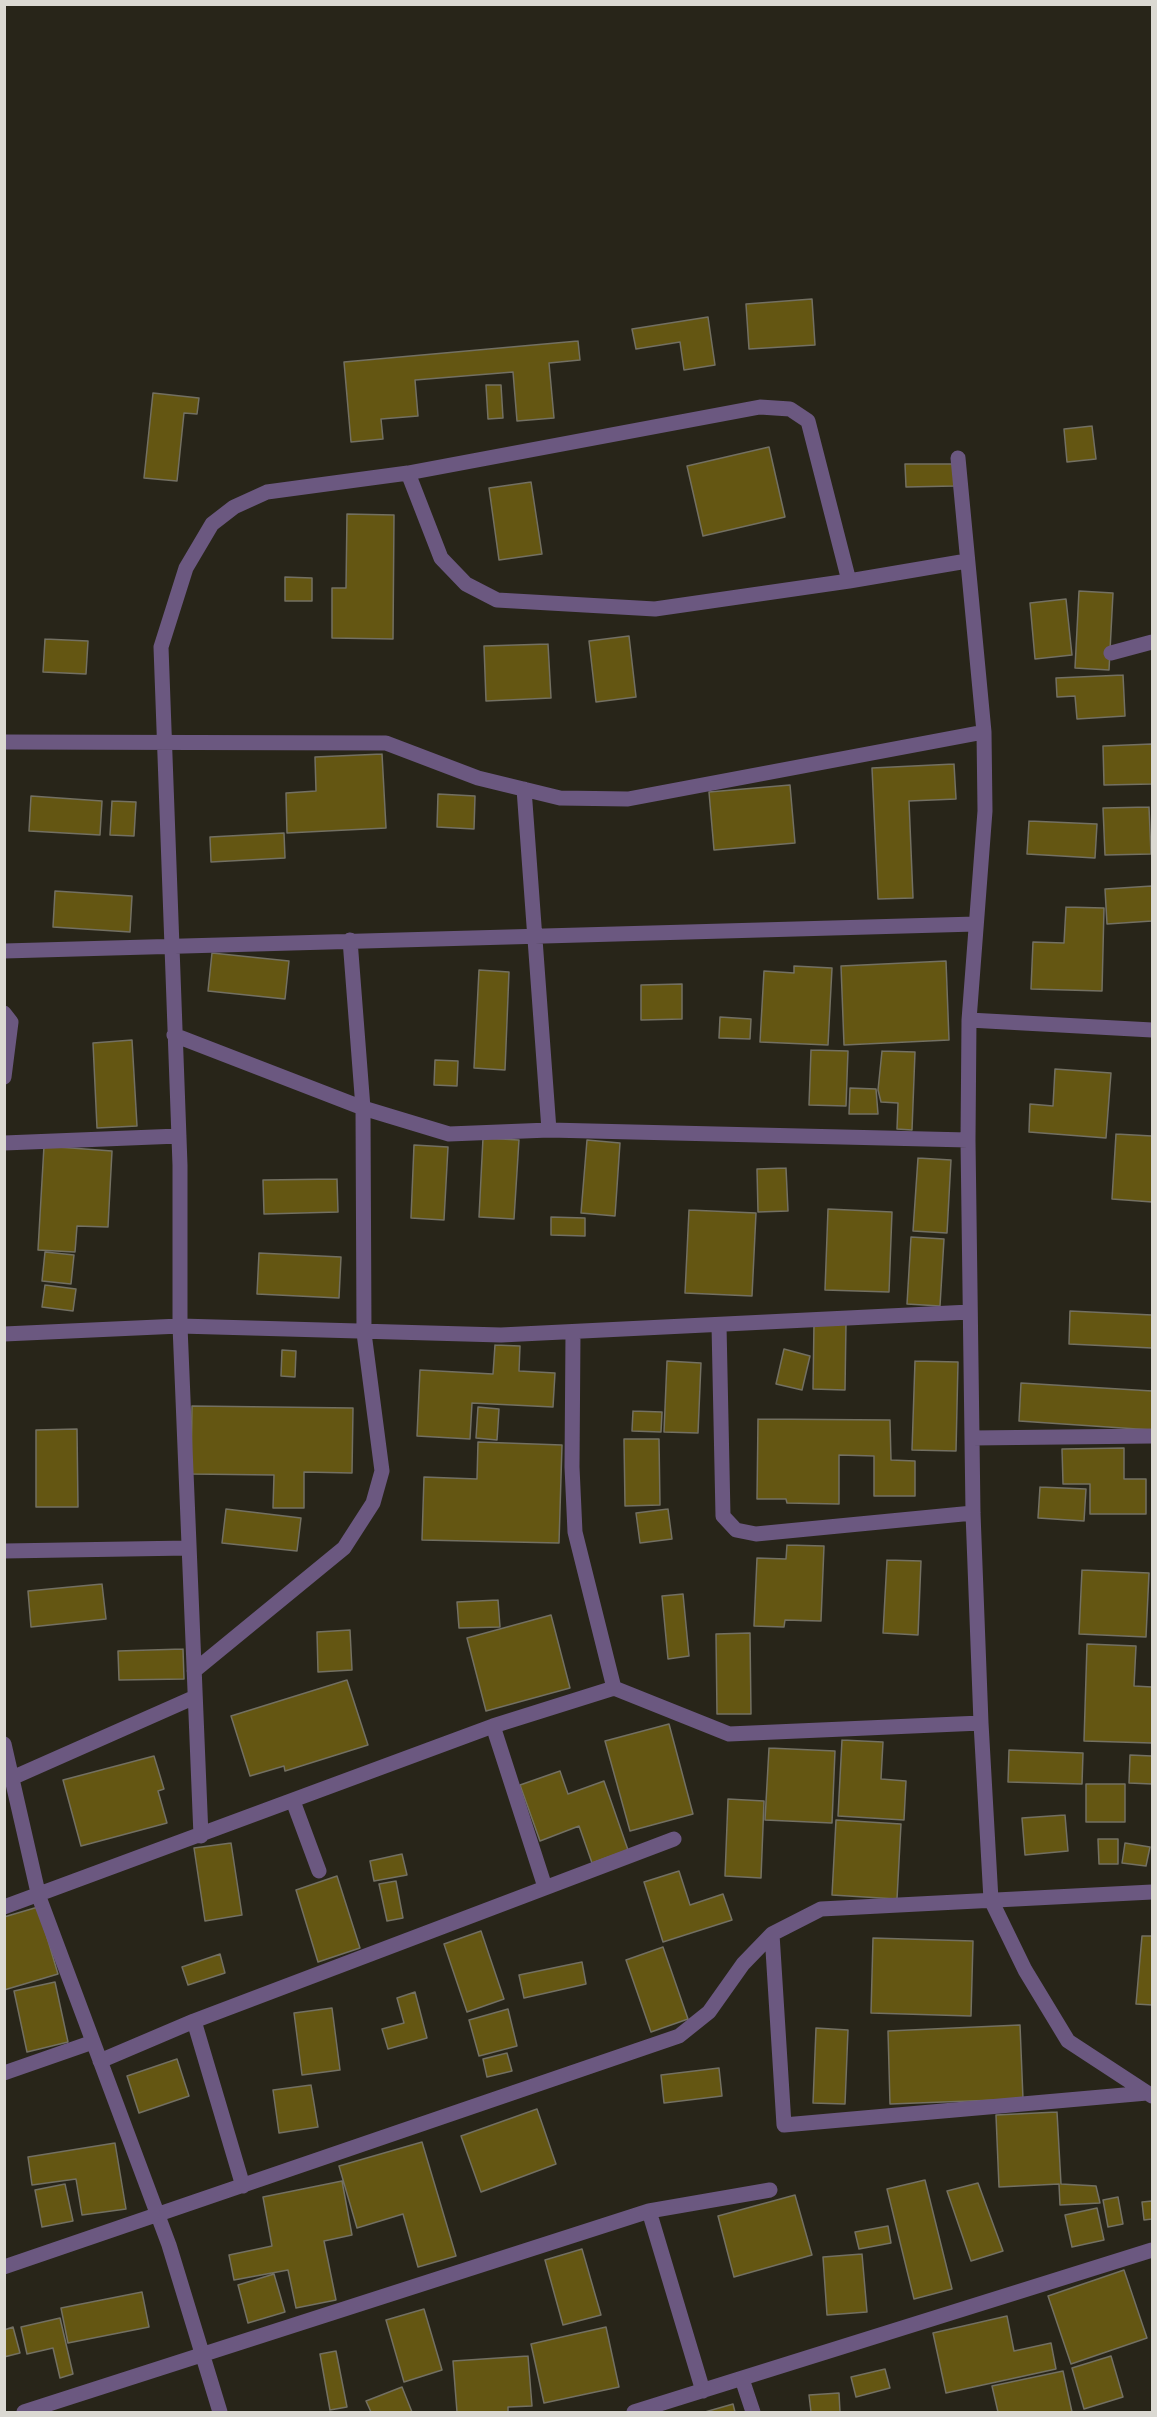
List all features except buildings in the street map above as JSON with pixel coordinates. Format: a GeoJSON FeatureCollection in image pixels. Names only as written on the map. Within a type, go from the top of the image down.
{"type":"FeatureCollection","features":[{"type":"Feature","properties":{"kind":"street"},"geometry":{"type":"LineString","coordinates":[[201,1836],[180,1326],[179,1136],[161,647],[186,568],[212,524],[234,507],[267,492],[408,473],[760,407],[790,409],[808,421],[849,581]]}},
{"type":"Feature","properties":{"kind":"street"},"geometry":{"type":"LineString","coordinates":[[958,458],[984,732],[985,811],[969,1020],[968,1140],[973,1512],[991,1900],[1025,1970],[1068,2041],[1150,2095]]}},
{"type":"Feature","properties":{"kind":"street"},"geometry":{"type":"LineString","coordinates":[[408,473],[441,558],[466,584],[497,600],[656,609],[967,561]]}},
{"type":"Feature","properties":{"kind":"street"},"geometry":{"type":"LineString","coordinates":[[1111,653],[1152,642]]}},
{"type":"Feature","properties":{"kind":"street"},"geometry":{"type":"LineString","coordinates":[[4,741],[386,743],[478,778],[560,798],[628,799],[984,732]]}},
{"type":"Feature","properties":{"kind":"street"},"geometry":{"type":"LineString","coordinates":[[524,789],[549,1130]]}},
{"type":"Feature","properties":{"kind":"street"},"geometry":{"type":"LineString","coordinates":[[4,951],[976,924]]}},
{"type":"Feature","properties":{"kind":"street"},"geometry":{"type":"LineString","coordinates":[[194,1671],[344,1548],[373,1503],[382,1471],[364,1333],[363,1108],[350,940]]}},
{"type":"Feature","properties":{"kind":"street"},"geometry":{"type":"LineString","coordinates":[[4,1013],[11,1022],[4,1077]]}},
{"type":"Feature","properties":{"kind":"street"},"geometry":{"type":"LineString","coordinates":[[969,1020],[1152,1030]]}},
{"type":"Feature","properties":{"kind":"street"},"geometry":{"type":"LineString","coordinates":[[174,1035],[363,1108],[449,1134],[549,1130],[968,1140]]}},
{"type":"Feature","properties":{"kind":"street"},"geometry":{"type":"LineString","coordinates":[[4,1143],[179,1136]]}},
{"type":"Feature","properties":{"kind":"street"},"geometry":{"type":"LineString","coordinates":[[4,1334],[180,1326],[364,1333],[501,1335],[970,1312]]}},
{"type":"Feature","properties":{"kind":"street"},"geometry":{"type":"LineString","coordinates":[[720,1325],[723,1516],[736,1530],[756,1534],[973,1512]]}},
{"type":"Feature","properties":{"kind":"street"},"geometry":{"type":"LineString","coordinates":[[573,1332],[572,1467],[575,1532],[614,1688]]}},
{"type":"Feature","properties":{"kind":"street"},"geometry":{"type":"LineString","coordinates":[[972,1438],[1152,1436]]}},
{"type":"Feature","properties":{"kind":"street"},"geometry":{"type":"LineString","coordinates":[[4,1551],[189,1548]]}},
{"type":"Feature","properties":{"kind":"street"},"geometry":{"type":"LineString","coordinates":[[4,1907],[39,1897],[494,1726],[614,1688],[729,1734],[981,1723]]}},
{"type":"Feature","properties":{"kind":"street"},"geometry":{"type":"LineString","coordinates":[[12,1778],[195,1697]]}},
{"type":"Feature","properties":{"kind":"street"},"geometry":{"type":"LineString","coordinates":[[494,1726],[545,1887]]}},
{"type":"Feature","properties":{"kind":"street"},"geometry":{"type":"LineString","coordinates":[[4,1744],[39,1897],[158,2216],[220,2412]]}},
{"type":"Feature","properties":{"kind":"street"},"geometry":{"type":"LineString","coordinates":[[293,1801],[320,1871]]}},
{"type":"Feature","properties":{"kind":"street"},"geometry":{"type":"LineString","coordinates":[[100,2061],[194,2020],[674,1839]]}},
{"type":"Feature","properties":{"kind":"street"},"geometry":{"type":"LineString","coordinates":[[4,2267],[680,2036],[710,2012],[743,1964],[772,1934],[821,1909],[1152,1892]]}},
{"type":"Feature","properties":{"kind":"street"},"geometry":{"type":"LineString","coordinates":[[772,1934],[784,2125],[1150,2095]]}},
{"type":"Feature","properties":{"kind":"street"},"geometry":{"type":"LineString","coordinates":[[194,2020],[243,2186]]}},
{"type":"Feature","properties":{"kind":"street"},"geometry":{"type":"LineString","coordinates":[[4,2073],[93,2042]]}},
{"type":"Feature","properties":{"kind":"street"},"geometry":{"type":"LineString","coordinates":[[24,2412],[649,2211],[770,2190]]}},
{"type":"Feature","properties":{"kind":"street"},"geometry":{"type":"LineString","coordinates":[[649,2211],[703,2391]]}},
{"type":"Feature","properties":{"kind":"street"},"geometry":{"type":"LineString","coordinates":[[634,2412],[1152,2250]]}},
{"type":"Feature","properties":{"kind":"street"},"geometry":{"type":"LineString","coordinates":[[742,2379],[753,2412]]}}]}
